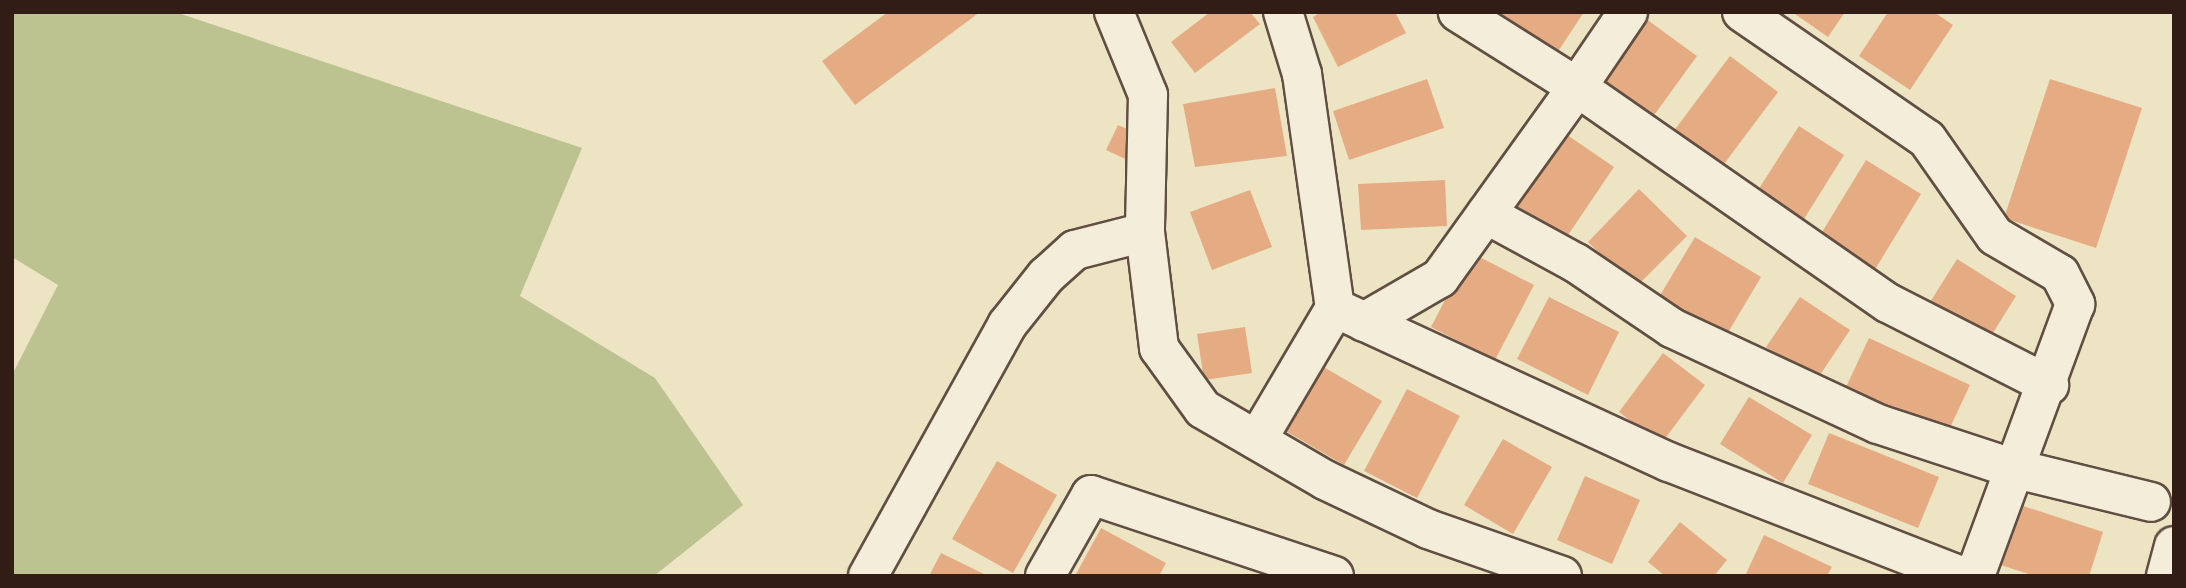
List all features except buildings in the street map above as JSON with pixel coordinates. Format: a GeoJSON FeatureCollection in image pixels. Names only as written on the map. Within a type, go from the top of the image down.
{"type":"FeatureCollection","features":[{"type":"Feature","properties":{"kind":"street"},"geometry":{"type":"LineString","coordinates":[[1114,12],[1148,95],[1145,232],[1159,348],[1203,409],[1256,440],[1428,529],[1562,576]]}},
{"type":"Feature","properties":{"kind":"street"},"geometry":{"type":"LineString","coordinates":[[1283,12],[1302,74],[1350,315]]}},
{"type":"Feature","properties":{"kind":"street"},"geometry":{"type":"LineString","coordinates":[[1458,12],[1577,87],[1888,303],[2049,385]]}},
{"type":"Feature","properties":{"kind":"street"},"geometry":{"type":"LineString","coordinates":[[1256,440],[1350,315],[1440,278],[1628,12]]}},
{"type":"Feature","properties":{"kind":"street"},"geometry":{"type":"LineString","coordinates":[[1742,12],[1927,139],[1995,236],[2060,274],[2075,304],[2049,385],[2012,468],[1975,576]]}},
{"type":"Feature","properties":{"kind":"street"},"geometry":{"type":"LineString","coordinates":[[1486,214],[1576,263],[1672,328],[1878,424],[2012,468],[2151,502]]}},
{"type":"Feature","properties":{"kind":"street"},"geometry":{"type":"LineString","coordinates":[[868,576],[1007,325],[1046,276],[1075,250],[1145,232]]}},
{"type":"Feature","properties":{"kind":"street"},"geometry":{"type":"LineString","coordinates":[[1350,315],[1669,462],[1961,576]]}},
{"type":"Feature","properties":{"kind":"street"},"geometry":{"type":"LineString","coordinates":[[1045,576],[1091,495],[1334,576]]}},
{"type":"Feature","properties":{"kind":"street"},"geometry":{"type":"LineString","coordinates":[[2166,576],[2174,546]]}},
{"type":"Feature","properties":{"kind":"green space"},"geometry":{"type":"Polygon","coordinates":[[[12,12],[175,12],[582,148],[520,296],[655,378],[743,505],[654,576],[12,576],[12,375],[58,285],[12,257],[12,12]]]}}]}
